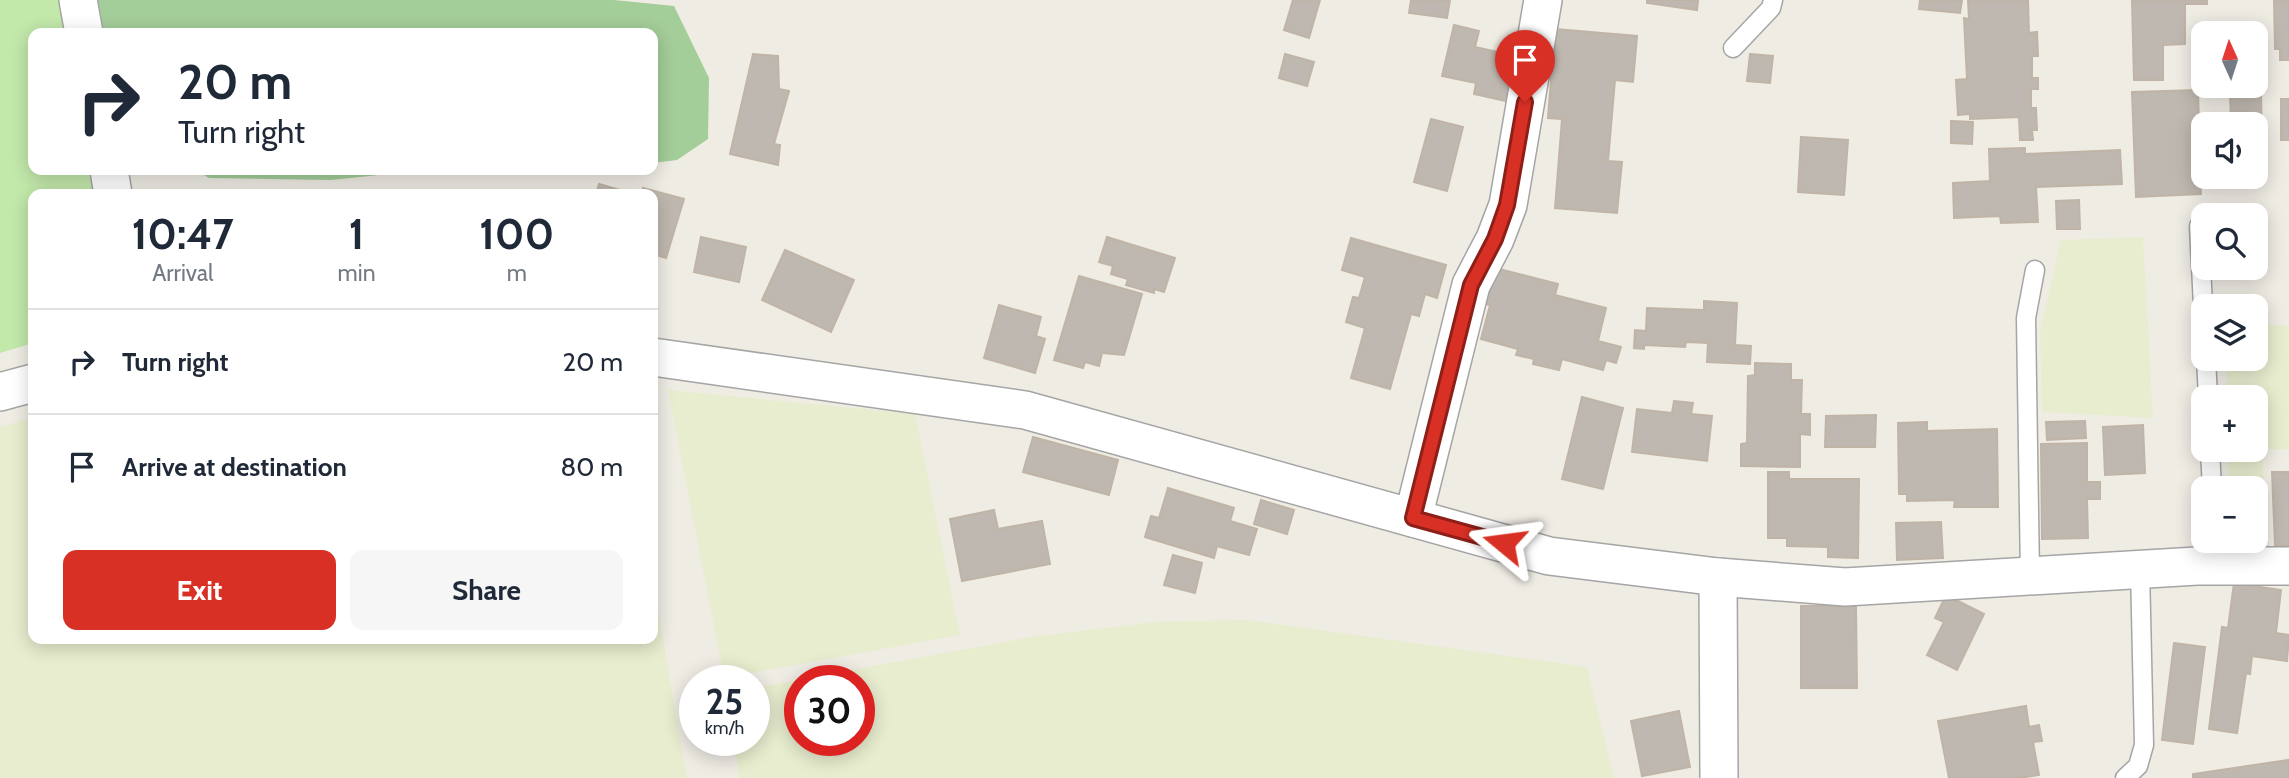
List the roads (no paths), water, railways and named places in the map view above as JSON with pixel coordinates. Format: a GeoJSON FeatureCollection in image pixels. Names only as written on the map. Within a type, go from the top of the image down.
{"type":"FeatureCollection","features":[{"type":"Feature","properties":{"kind":"street"},"geometry":{"type":"LineString","coordinates":[[78,0],[83,28]]}},
{"type":"Feature","properties":{"kind":"street"},"geometry":{"type":"LineString","coordinates":[[1413,518],[1471,285],[1495,239],[1507,205],[1543,0]]}},
{"type":"Feature","properties":{"kind":"street"},"geometry":{"type":"LineString","coordinates":[[658,358],[1026,410],[1549,556],[1718,577],[1845,587],[2140,569],[2215,553],[2289,566]]}},
{"type":"Feature","properties":{"kind":"street"},"geometry":{"type":"LineString","coordinates":[[0,392],[28,384]]}},
{"type":"Feature","properties":{"kind":"street"},"geometry":{"type":"LineString","coordinates":[[1718,577],[1719,778]]}},
{"type":"Feature","properties":{"kind":"lane"},"geometry":{"type":"LineString","coordinates":[[1733,48],[1771,8],[1773,0]]}},
{"type":"Feature","properties":{"kind":"lane"},"geometry":{"type":"LineString","coordinates":[[2030,576],[2025,318],[2035,270]]}},
{"type":"Feature","properties":{"kind":"lane"},"geometry":{"type":"LineString","coordinates":[[2125,778],[2138,765],[2144,745],[2140,569]]}}]}
